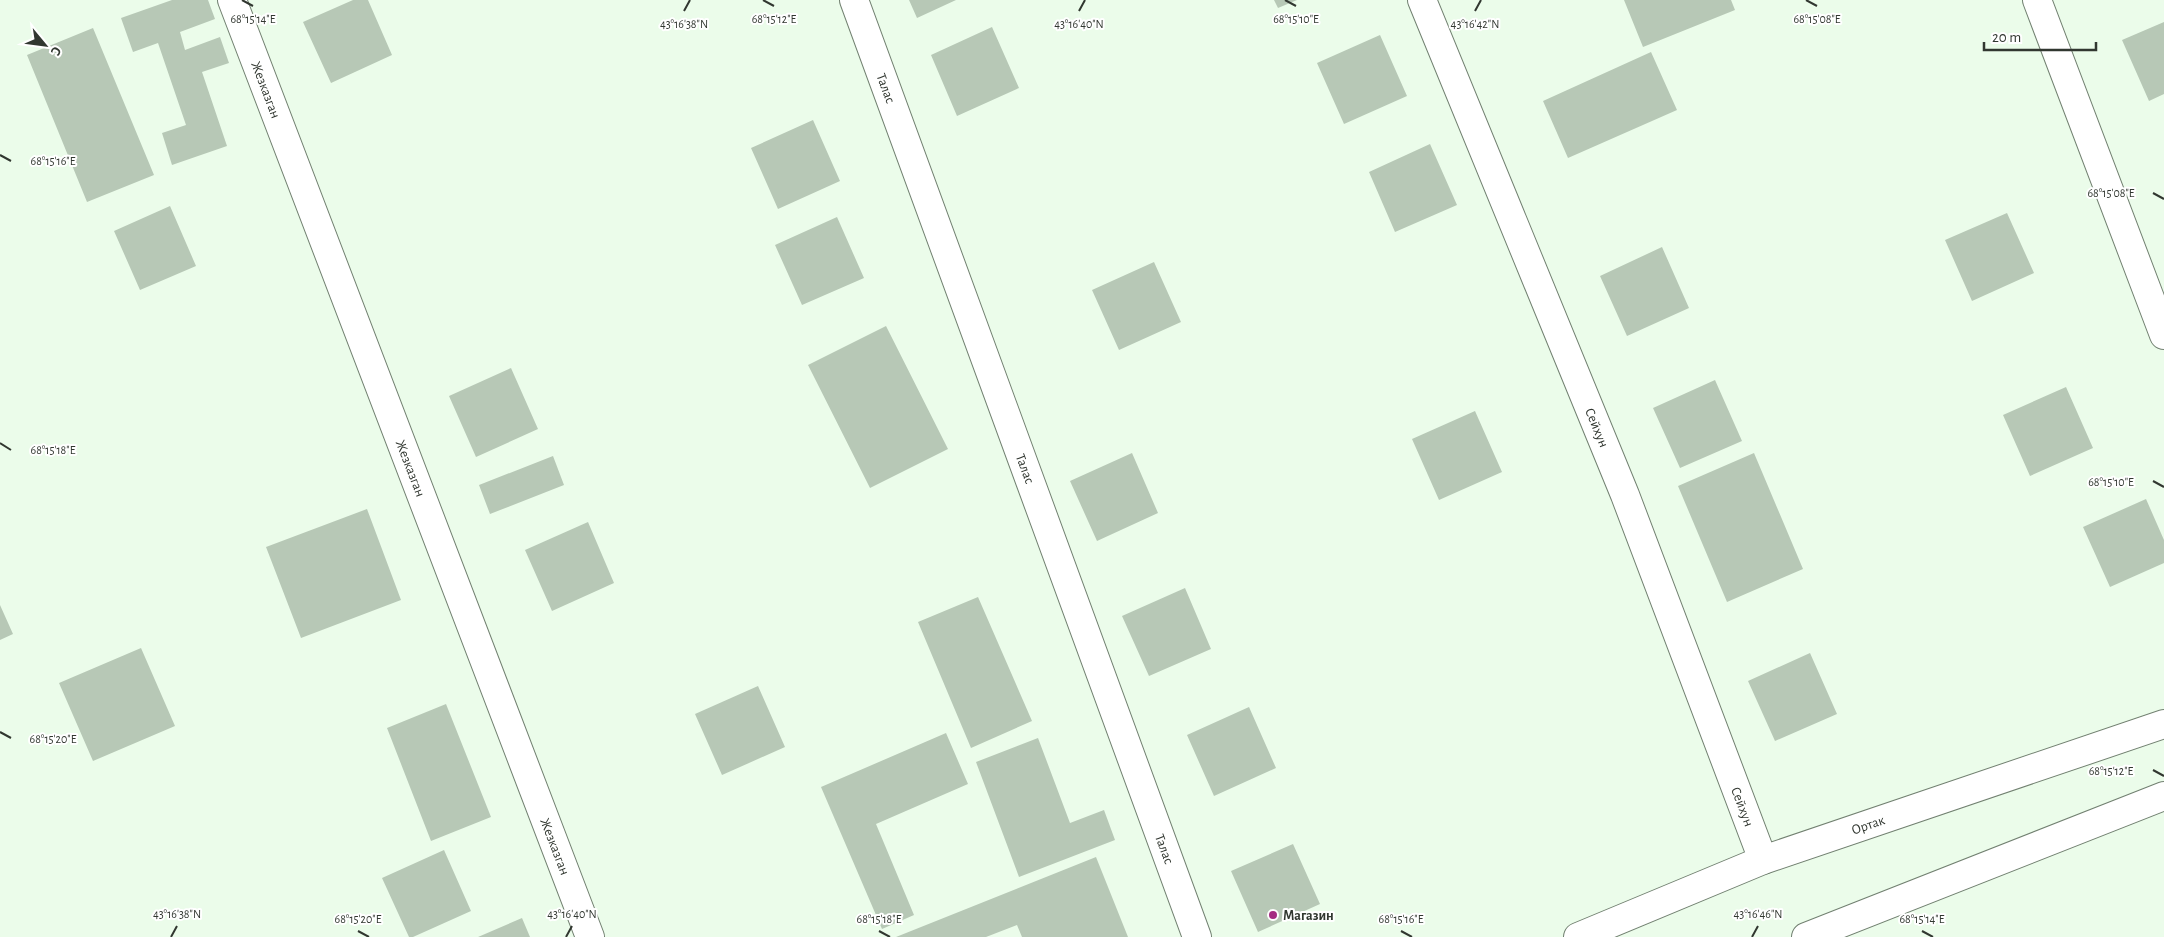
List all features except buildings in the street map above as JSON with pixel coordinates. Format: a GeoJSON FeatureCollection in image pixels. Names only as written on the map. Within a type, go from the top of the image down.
{"type":"FeatureCollection","features":[{"type":"Feature","properties":{"kind":"street","name":"Жезказган"},"geometry":{"type":"LineString","coordinates":[[232,0],[590,937]]}},
{"type":"Feature","properties":{"kind":"street","name":"Талас"},"geometry":{"type":"LineString","coordinates":[[854,0],[1196,937]]}},
{"type":"Feature","properties":{"kind":"street","name":"Сейхун"},"geometry":{"type":"LineString","coordinates":[[1422,0],[1625,495],[1763,860]]}},
{"type":"Feature","properties":{"kind":"street"},"geometry":{"type":"LineString","coordinates":[[2037,0],[2164,334]]}},
{"type":"Feature","properties":{"kind":"street","name":"Ортак"},"geometry":{"type":"LineString","coordinates":[[1578,937],[1763,860],[2164,724]]}},
{"type":"Feature","properties":{"kind":"street"},"geometry":{"type":"LineString","coordinates":[[1806,937],[2164,796]]}},
{"type":"Feature","properties":{"kind":"place","name":"Магазин"},"geometry":{"type":"Point","coordinates":[1273,915]}}]}
